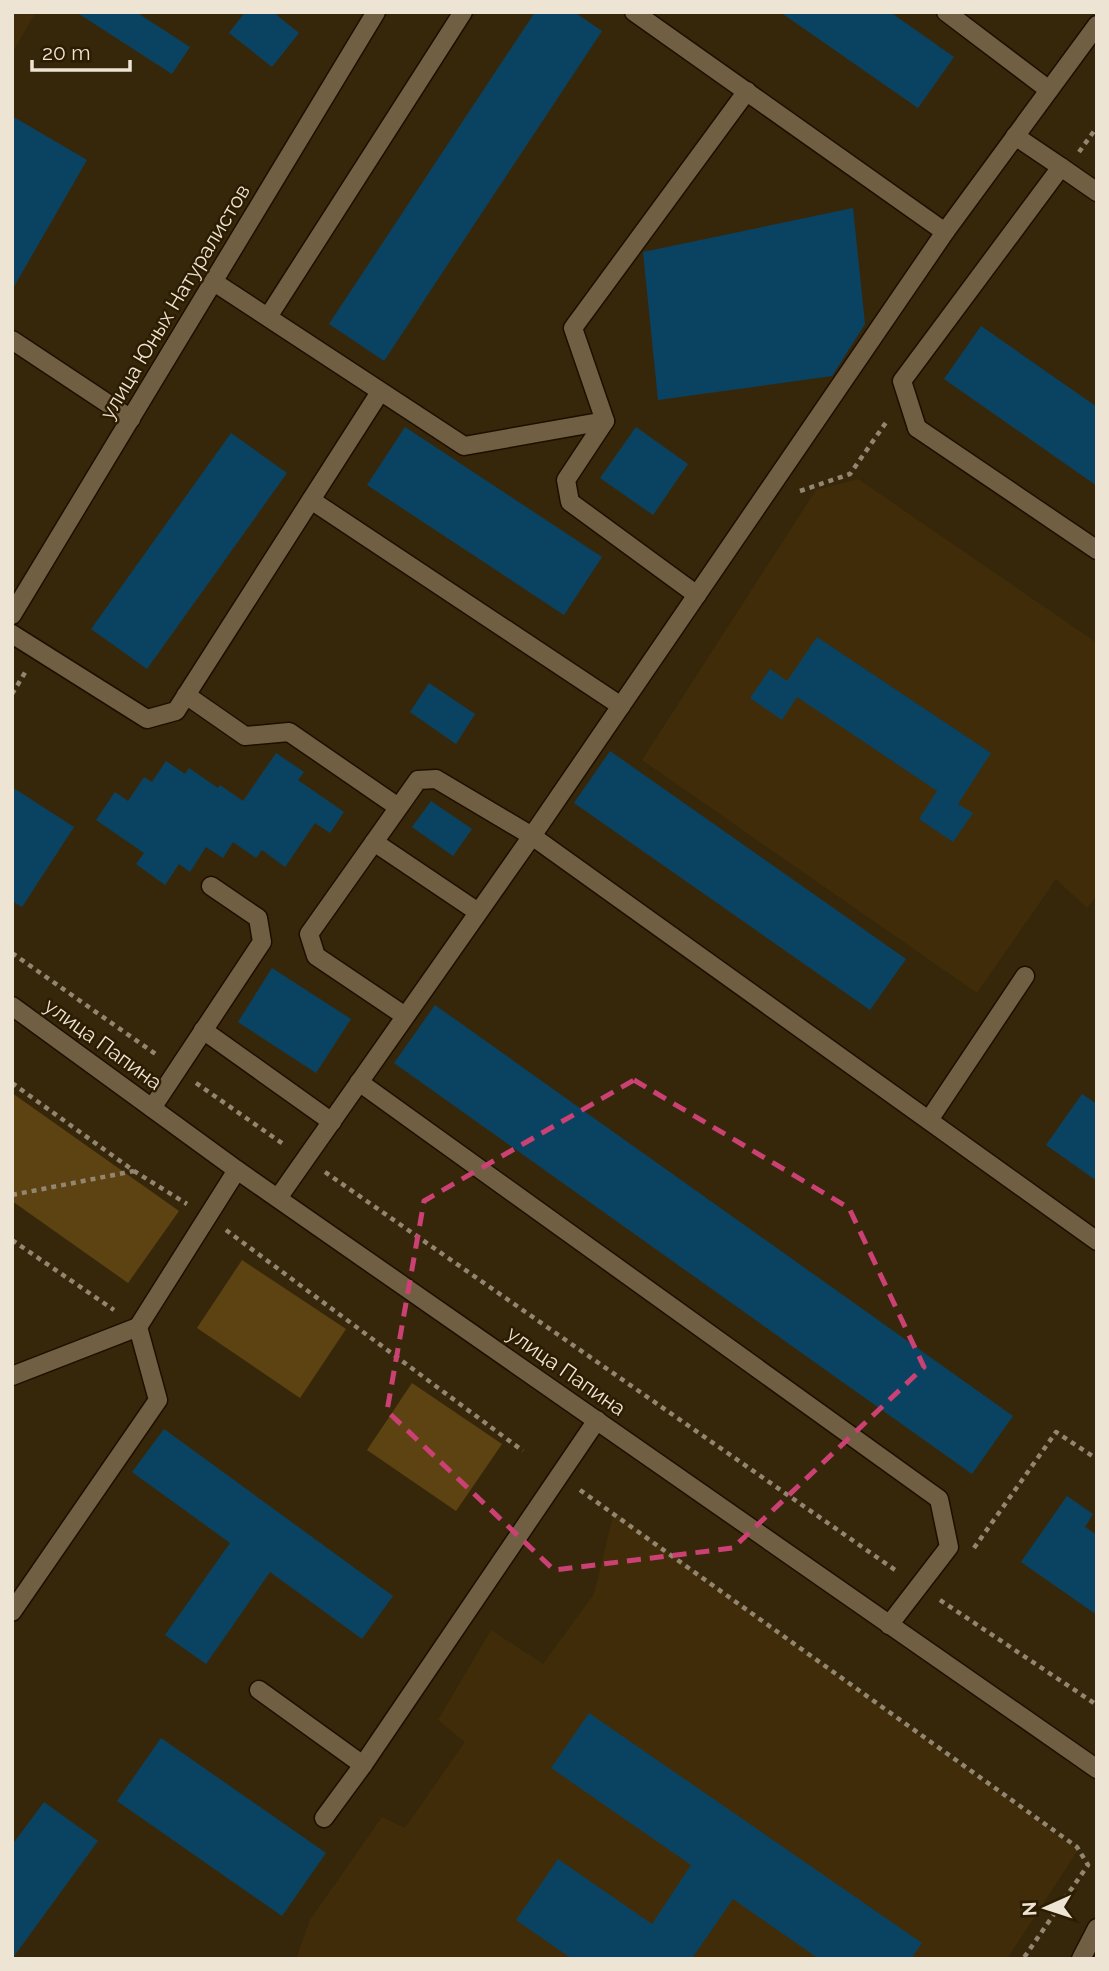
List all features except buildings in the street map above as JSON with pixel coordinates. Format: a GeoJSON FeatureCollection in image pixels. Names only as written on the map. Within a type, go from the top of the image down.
{"type":"FeatureCollection","features":[{"type":"Feature","properties":{"kind":"street","name":"улица Юных Натуралистов"},"geometry":{"type":"LineString","coordinates":[[12,615],[376,12]]}},
{"type":"Feature","properties":{"kind":"street"},"geometry":{"type":"LineString","coordinates":[[268,317],[463,12]]}},
{"type":"Feature","properties":{"kind":"street"},"geometry":{"type":"LineString","coordinates":[[634,12],[946,232]]}},
{"type":"Feature","properties":{"kind":"street"},"geometry":{"type":"LineString","coordinates":[[946,12],[1049,89]]}},
{"type":"Feature","properties":{"kind":"street"},"geometry":{"type":"LineString","coordinates":[[278,1198],[532,836],[946,232],[1097,24]]}},
{"type":"Feature","properties":{"kind":"street"},"geometry":{"type":"LineString","coordinates":[[605,421],[573,328],[747,91]]}},
{"type":"Feature","properties":{"kind":"street"},"geometry":{"type":"LineString","coordinates":[[1015,136],[1067,164],[1097,192]]}},
{"type":"Feature","properties":{"kind":"street"},"geometry":{"type":"LineString","coordinates":[[1067,164],[902,381],[918,428],[1097,550]]}},
{"type":"Feature","properties":{"kind":"street"},"geometry":{"type":"LineString","coordinates":[[214,282],[464,446],[605,421]]}},
{"type":"Feature","properties":{"kind":"street"},"geometry":{"type":"LineString","coordinates":[[12,340],[131,419]]}},
{"type":"Feature","properties":{"kind":"street"},"geometry":{"type":"LineString","coordinates":[[12,634],[147,719],[176,711],[380,391]]}},
{"type":"Feature","properties":{"kind":"street"},"geometry":{"type":"LineString","coordinates":[[605,421],[565,481],[570,502],[697,595]]}},
{"type":"Feature","properties":{"kind":"street"},"geometry":{"type":"LineString","coordinates":[[311,500],[621,706]]}},
{"type":"Feature","properties":{"kind":"street"},"geometry":{"type":"LineString","coordinates":[[186,695],[245,736],[289,732],[398,807]]}},
{"type":"Feature","properties":{"kind":"street"},"geometry":{"type":"LineString","coordinates":[[405,1016],[316,956],[309,934],[418,780],[436,779],[532,836],[1097,1241]]}},
{"type":"Feature","properties":{"kind":"street"},"geometry":{"type":"LineString","coordinates":[[374,842],[478,912]]}},
{"type":"Feature","properties":{"kind":"street"},"geometry":{"type":"LineString","coordinates":[[152,1108],[262,942],[258,918],[211,886]]}},
{"type":"Feature","properties":{"kind":"street"},"geometry":{"type":"LineString","coordinates":[[929,1120],[1025,976]]}},
{"type":"Feature","properties":{"kind":"street","name":"улица Папина"},"geometry":{"type":"LineString","coordinates":[[12,1006],[237,1170],[1097,1769]]}},
{"type":"Feature","properties":{"kind":"street"},"geometry":{"type":"LineString","coordinates":[[204,1030],[332,1122]]}},
{"type":"Feature","properties":{"kind":"street"},"geometry":{"type":"LineString","coordinates":[[359,1082],[939,1499],[949,1547],[889,1625]]}},
{"type":"Feature","properties":{"kind":"street"},"geometry":{"type":"LineString","coordinates":[[12,1376],[138,1327],[237,1170]]}},
{"type":"Feature","properties":{"kind":"street"},"geometry":{"type":"LineString","coordinates":[[12,1612],[158,1400],[138,1327]]}},
{"type":"Feature","properties":{"kind":"street"},"geometry":{"type":"LineString","coordinates":[[324,1818],[363,1765],[597,1420]]}},
{"type":"Feature","properties":{"kind":"street"},"geometry":{"type":"LineString","coordinates":[[259,1690],[363,1765]]}},
{"type":"Feature","properties":{"kind":"street"},"geometry":{"type":"LineString","coordinates":[[1081,1959],[1097,1928]]}},
{"type":"Feature","properties":{"kind":"path"},"geometry":{"type":"LineString","coordinates":[[1067,164],[1097,127]]}},
{"type":"Feature","properties":{"kind":"path"},"geometry":{"type":"LineString","coordinates":[[792,501],[800,490],[850,474],[890,418]]}},
{"type":"Feature","properties":{"kind":"path"},"geometry":{"type":"LineString","coordinates":[[12,953],[919,1586],[1097,1705]]}},
{"type":"Feature","properties":{"kind":"path"},"geometry":{"type":"LineString","coordinates":[[12,1083],[134,1171],[207,1215],[523,1451]]}},
{"type":"Feature","properties":{"kind":"path"},"geometry":{"type":"LineString","coordinates":[[12,1195],[134,1171]]}},
{"type":"Feature","properties":{"kind":"path"},"geometry":{"type":"LineString","coordinates":[[12,1240],[138,1327]]}},
{"type":"Feature","properties":{"kind":"path"},"geometry":{"type":"LineString","coordinates":[[970,1554],[1056,1432],[1097,1459]]}},
{"type":"Feature","properties":{"kind":"path"},"geometry":{"type":"LineString","coordinates":[[560,1475],[1077,1847],[1088,1865],[1023,1959]]}},
{"type":"Feature","properties":{"kind":"highlighted area"},"geometry":{"type":"Polygon","coordinates":[[[634,1080],[849,1208],[924,1367],[733,1548],[554,1570],[387,1411],[424,1201],[634,1080]]]}},
{"type":"Feature","properties":{"kind":"shaded area"},"geometry":{"type":"Polygon","coordinates":[[[12,12],[36,12],[12,53],[12,12]]]}},
{"type":"Feature","properties":{"kind":"shaded area"},"geometry":{"type":"Polygon","coordinates":[[[858,479],[1097,643],[1097,895],[1087,908],[1056,879],[977,993],[642,760],[816,490],[858,479]]]}},
{"type":"Feature","properties":{"kind":"shaded area"},"geometry":{"type":"Polygon","coordinates":[[[12,1093],[179,1211],[128,1283],[12,1201],[12,1093]]]}},
{"type":"Feature","properties":{"kind":"shaded area"},"geometry":{"type":"Polygon","coordinates":[[[242,1260],[346,1329],[300,1398],[197,1328],[242,1260]]]}},
{"type":"Feature","properties":{"kind":"shaded area"},"geometry":{"type":"Polygon","coordinates":[[[412,1383],[502,1444],[456,1511],[367,1450],[412,1383]]]}},
{"type":"Feature","properties":{"kind":"shaded area"},"geometry":{"type":"Polygon","coordinates":[[[614,1512],[1078,1850],[1007,1959],[296,1959],[310,1920],[382,1817],[405,1828],[465,1742],[438,1720],[491,1630],[543,1664],[594,1594],[614,1512]]]}}]}
